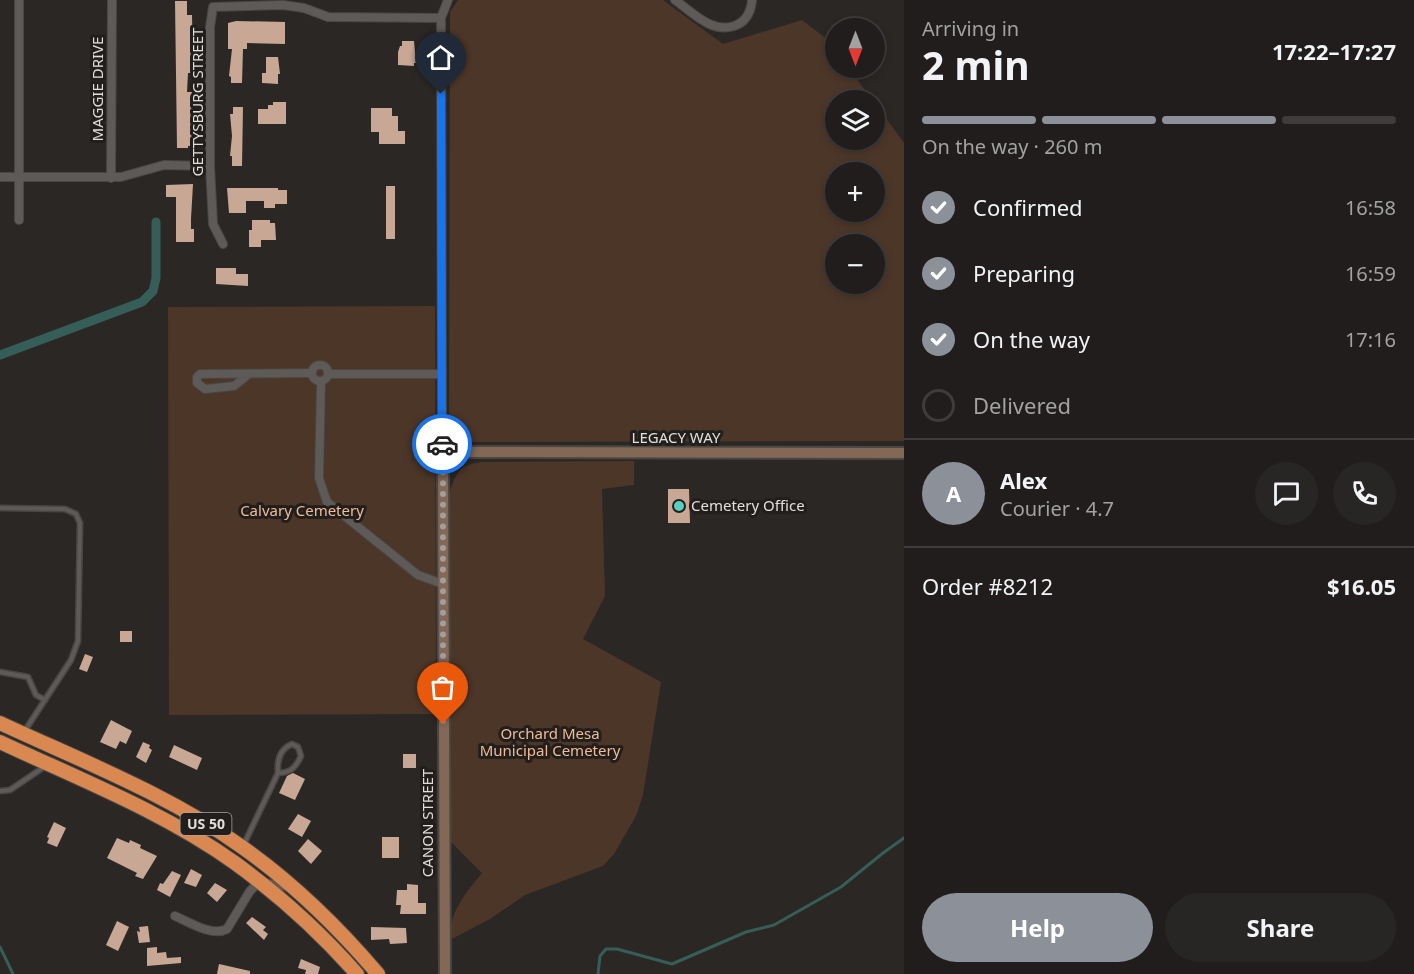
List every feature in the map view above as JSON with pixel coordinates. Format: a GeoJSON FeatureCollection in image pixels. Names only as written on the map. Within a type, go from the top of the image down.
{"type":"FeatureCollection","features":[{"type":"Feature","properties":{"kind":"highway","name":"US 50"},"geometry":{"type":"LineString","coordinates":[[0,723],[11,737],[48,764],[169,822],[235,863],[292,909],[357,974]]}},
{"type":"Feature","properties":{"kind":"highway","name":"US 50"},"geometry":{"type":"LineString","coordinates":[[11,737],[55,748],[177,807],[243,847],[292,887],[345,936],[378,974]]}},
{"type":"Feature","properties":{"kind":"street"},"geometry":{"type":"LineString","coordinates":[[19,0],[19,220]]}},
{"type":"Feature","properties":{"kind":"street","name":"MAGGIE DRIVE"},"geometry":{"type":"LineString","coordinates":[[111,0],[111,178]]}},
{"type":"Feature","properties":{"kind":"street"},"geometry":{"type":"LineString","coordinates":[[446,0],[441,18],[442,444],[450,458]]}},
{"type":"Feature","properties":{"kind":"street"},"geometry":{"type":"LineString","coordinates":[[675,0],[707,24],[724,29],[739,24],[747,18],[752,0]]}},
{"type":"Feature","properties":{"kind":"street","name":"GETTYSBURG STREET"},"geometry":{"type":"LineString","coordinates":[[223,244],[213,224],[210,166],[210,27],[213,7],[283,5],[304,8],[328,17],[441,18]]}},
{"type":"Feature","properties":{"kind":"street"},"geometry":{"type":"LineString","coordinates":[[0,177],[111,178],[164,165],[210,166]]}},
{"type":"Feature","properties":{"kind":"street"},"geometry":{"type":"LineString","coordinates":[[312,373],[316,366],[321,365],[325,366],[329,374]]}},
{"type":"Feature","properties":{"kind":"street"},"geometry":{"type":"LineString","coordinates":[[312,373],[316,381],[321,382],[328,378],[329,374]]}},
{"type":"Feature","properties":{"kind":"street"},"geometry":{"type":"LineString","coordinates":[[249,374],[234,386],[205,389],[197,383],[197,377],[200,374],[312,373]]}},
{"type":"Feature","properties":{"kind":"street"},"geometry":{"type":"LineString","coordinates":[[329,374],[442,374]]}},
{"type":"Feature","properties":{"kind":"street"},"geometry":{"type":"LineString","coordinates":[[321,382],[319,478],[327,502],[418,575],[443,584]]}},
{"type":"Feature","properties":{"kind":"street","name":"LEGACY WAY"},"geometry":{"type":"LineString","coordinates":[[450,458],[461,452],[904,453]]}},
{"type":"Feature","properties":{"kind":"street","name":"CANON STREET"},"geometry":{"type":"LineString","coordinates":[[445,974],[443,470],[450,458]]}},
{"type":"Feature","properties":{"kind":"street"},"geometry":{"type":"LineString","coordinates":[[175,916],[213,932],[220,932],[226,929],[250,891],[259,882],[292,887]]}},
{"type":"Feature","properties":{"kind":"lane"},"geometry":{"type":"LineString","coordinates":[[0,508],[65,509],[76,514],[80,523],[78,641],[71,660],[45,700],[11,737]]}},
{"type":"Feature","properties":{"kind":"lane"},"geometry":{"type":"LineString","coordinates":[[0,672],[28,677],[36,695],[45,700]]}},
{"type":"Feature","properties":{"kind":"lane"},"geometry":{"type":"LineString","coordinates":[[243,847],[278,773],[277,763],[286,746],[292,744],[297,747],[301,756],[297,764],[292,770],[278,773]]}},
{"type":"Feature","properties":{"kind":"lane"},"geometry":{"type":"LineString","coordinates":[[0,791],[10,790],[48,764],[55,748]]}},
{"type":"Feature","properties":{"kind":"lane"},"geometry":{"type":"LineString","coordinates":[[169,822],[177,807]]}},
{"type":"Feature","properties":{"kind":"green space"},"geometry":{"type":"Polygon","coordinates":[[[458,0],[663,0],[723,44],[802,20],[825,38],[825,78],[856,78],[865,90],[825,90],[825,150],[885,150],[885,117],[904,143],[904,441],[467,442],[449,424],[450,12],[458,0]]]}},
{"type":"Feature","properties":{"kind":"green space","name":"Calvary Cemetery"},"geometry":{"type":"Polygon","coordinates":[[[435,306],[436,714],[169,715],[168,307],[435,306]]]}},
{"type":"Feature","properties":{"kind":"green space","name":"Orchard Mesa Municipal Cemetery"},"geometry":{"type":"Polygon","coordinates":[[[634,461],[634,485],[602,489],[605,596],[583,639],[661,682],[643,795],[636,816],[614,854],[603,866],[525,895],[490,919],[450,940],[455,912],[482,873],[449,840],[450,492],[452,485],[457,474],[464,467],[483,462],[634,461]]]}},
{"type":"Feature","properties":{"kind":"building"},"geometry":{"type":"Polygon","coordinates":[[[175,1],[187,1],[187,15],[192,15],[193,73],[188,73],[187,92],[194,92],[195,146],[188,146],[188,148],[177,148],[175,1]]]}},
{"type":"Feature","properties":{"kind":"building"},"geometry":{"type":"Polygon","coordinates":[[[236,21],[285,22],[285,44],[247,43],[247,49],[243,49],[242,83],[231,83],[229,76],[232,49],[228,49],[228,23],[236,21]]]}},
{"type":"Feature","properties":{"kind":"building"},"geometry":{"type":"Polygon","coordinates":[[[402,41],[414,41],[416,63],[414,66],[398,65],[398,52],[402,41]]]}},
{"type":"Feature","properties":{"kind":"building"},"geometry":{"type":"Polygon","coordinates":[[[266,57],[278,57],[280,74],[278,74],[278,84],[262,83],[262,73],[266,73],[266,57]]]}},
{"type":"Feature","properties":{"kind":"building"},"geometry":{"type":"Polygon","coordinates":[[[273,102],[286,102],[286,124],[258,124],[258,109],[268,109],[268,105],[273,105],[273,102]]]}},
{"type":"Feature","properties":{"kind":"building"},"geometry":{"type":"Polygon","coordinates":[[[233,107],[243,107],[242,166],[232,166],[232,156],[230,156],[232,136],[230,114],[233,114],[233,107]]]}},
{"type":"Feature","properties":{"kind":"building"},"geometry":{"type":"Polygon","coordinates":[[[371,108],[392,108],[392,116],[398,116],[398,131],[405,131],[405,144],[379,144],[379,132],[371,132],[371,108]]]}},
{"type":"Feature","properties":{"kind":"building"},"geometry":{"type":"Polygon","coordinates":[[[193,184],[191,229],[194,229],[194,242],[176,242],[176,197],[166,197],[166,185],[193,184]]]}},
{"type":"Feature","properties":{"kind":"building"},"geometry":{"type":"Polygon","coordinates":[[[386,186],[395,186],[395,239],[386,239],[386,186]]]}},
{"type":"Feature","properties":{"kind":"building"},"geometry":{"type":"Polygon","coordinates":[[[227,188],[287,190],[287,204],[275,204],[275,208],[264,208],[264,201],[246,201],[246,213],[229,213],[227,188]]]}},
{"type":"Feature","properties":{"kind":"building"},"geometry":{"type":"Polygon","coordinates":[[[252,220],[270,220],[270,223],[275,223],[276,240],[261,240],[261,247],[249,247],[249,230],[252,230],[252,220]]]}},
{"type":"Feature","properties":{"kind":"building"},"geometry":{"type":"Polygon","coordinates":[[[216,268],[236,268],[236,274],[248,274],[248,286],[216,284],[216,268]]]}},
{"type":"Feature","properties":{"kind":"building","name":"Cemetery Office"},"geometry":{"type":"Polygon","coordinates":[[[668,489],[689,489],[690,523],[668,523],[668,489]]]}},
{"type":"Feature","properties":{"kind":"building"},"geometry":{"type":"Polygon","coordinates":[[[120,631],[132,631],[132,642],[120,642],[120,631]]]}},
{"type":"Feature","properties":{"kind":"building"},"geometry":{"type":"Polygon","coordinates":[[[85,654],[93,657],[87,672],[79,669],[85,654]]]}},
{"type":"Feature","properties":{"kind":"building"},"geometry":{"type":"Polygon","coordinates":[[[111,720],[132,731],[126,744],[120,741],[116,749],[100,742],[111,720]]]}},
{"type":"Feature","properties":{"kind":"building"},"geometry":{"type":"Polygon","coordinates":[[[143,742],[150,745],[149,748],[152,750],[146,763],[136,757],[143,742]]]}},
{"type":"Feature","properties":{"kind":"building"},"geometry":{"type":"Polygon","coordinates":[[[174,745],[202,758],[197,770],[169,757],[174,745]]]}},
{"type":"Feature","properties":{"kind":"building"},"geometry":{"type":"Polygon","coordinates":[[[403,754],[416,754],[416,768],[403,768],[403,754]]]}},
{"type":"Feature","properties":{"kind":"building"},"geometry":{"type":"Polygon","coordinates":[[[293,773],[305,779],[295,800],[279,793],[287,776],[293,773]]]}},
{"type":"Feature","properties":{"kind":"building"},"geometry":{"type":"Polygon","coordinates":[[[298,814],[311,821],[302,837],[288,829],[298,814]]]}},
{"type":"Feature","properties":{"kind":"building"},"geometry":{"type":"Polygon","coordinates":[[[54,822],[66,828],[57,847],[47,843],[49,838],[47,837],[54,822]]]}},
{"type":"Feature","properties":{"kind":"building"},"geometry":{"type":"Polygon","coordinates":[[[382,837],[399,837],[399,858],[382,858],[382,837]]]}},
{"type":"Feature","properties":{"kind":"building"},"geometry":{"type":"Polygon","coordinates":[[[117,838],[129,843],[130,840],[157,856],[143,879],[135,876],[137,873],[107,858],[117,838]]]}},
{"type":"Feature","properties":{"kind":"building"},"geometry":{"type":"Polygon","coordinates":[[[308,839],[322,851],[311,864],[298,851],[308,839]]]}},
{"type":"Feature","properties":{"kind":"building"},"geometry":{"type":"Polygon","coordinates":[[[191,869],[202,875],[196,887],[184,883],[191,869]]]}},
{"type":"Feature","properties":{"kind":"building"},"geometry":{"type":"Polygon","coordinates":[[[172,871],[181,875],[170,897],[157,890],[160,883],[163,884],[172,871]]]}},
{"type":"Feature","properties":{"kind":"building"},"geometry":{"type":"Polygon","coordinates":[[[215,883],[227,890],[217,902],[207,893],[215,883]]]}},
{"type":"Feature","properties":{"kind":"building"},"geometry":{"type":"Polygon","coordinates":[[[407,884],[418,885],[418,903],[426,903],[426,914],[400,914],[401,905],[396,905],[397,890],[407,890],[407,884]]]}},
{"type":"Feature","properties":{"kind":"building"},"geometry":{"type":"Polygon","coordinates":[[[252,917],[266,927],[263,930],[268,934],[264,940],[246,923],[252,917]]]}},
{"type":"Feature","properties":{"kind":"building"},"geometry":{"type":"Polygon","coordinates":[[[117,921],[129,927],[118,951],[106,945],[117,921]]]}},
{"type":"Feature","properties":{"kind":"building"},"geometry":{"type":"Polygon","coordinates":[[[148,926],[150,942],[139,943],[137,931],[140,932],[139,927],[148,926]]]}},
{"type":"Feature","properties":{"kind":"building"},"geometry":{"type":"Polygon","coordinates":[[[371,927],[406,928],[407,943],[390,944],[389,939],[371,940],[371,927]]]}},
{"type":"Feature","properties":{"kind":"building"},"geometry":{"type":"Polygon","coordinates":[[[157,947],[157,953],[166,952],[167,958],[181,957],[181,963],[147,966],[147,948],[157,947]]]}},
{"type":"Feature","properties":{"kind":"building"},"geometry":{"type":"Polygon","coordinates":[[[301,959],[320,967],[318,974],[305,974],[306,970],[298,968],[301,959]]]}},
{"type":"Feature","properties":{"kind":"building"},"geometry":{"type":"Polygon","coordinates":[[[219,964],[250,971],[250,974],[217,974],[219,964]]]}},
{"type":"Feature","properties":{"kind":"waterway"},"geometry":{"type":"LineString","coordinates":[[0,355],[142,302],[153,291],[156,278],[156,222]]}},
{"type":"Feature","properties":{"kind":"waterway"},"geometry":{"type":"LineString","coordinates":[[598,974],[600,956],[606,949],[617,949],[672,964],[746,932],[774,925],[841,887],[904,838]]}},
{"type":"Feature","properties":{"kind":"waterway"},"geometry":{"type":"LineString","coordinates":[[0,947],[13,974]]}},
{"type":"Feature","properties":{"kind":"way so far"},"geometry":{"type":"LineString","coordinates":[[442,444],[450,458],[443,470],[443,724]]}},
{"type":"Feature","properties":{"kind":"place","name":"Cemetery Office"},"geometry":{"type":"Point","coordinates":[679,506]}},
{"type":"Feature","properties":{"kind":"route"},"geometry":{"type":"LineString","coordinates":[[441,94],[442,444]]}}]}
